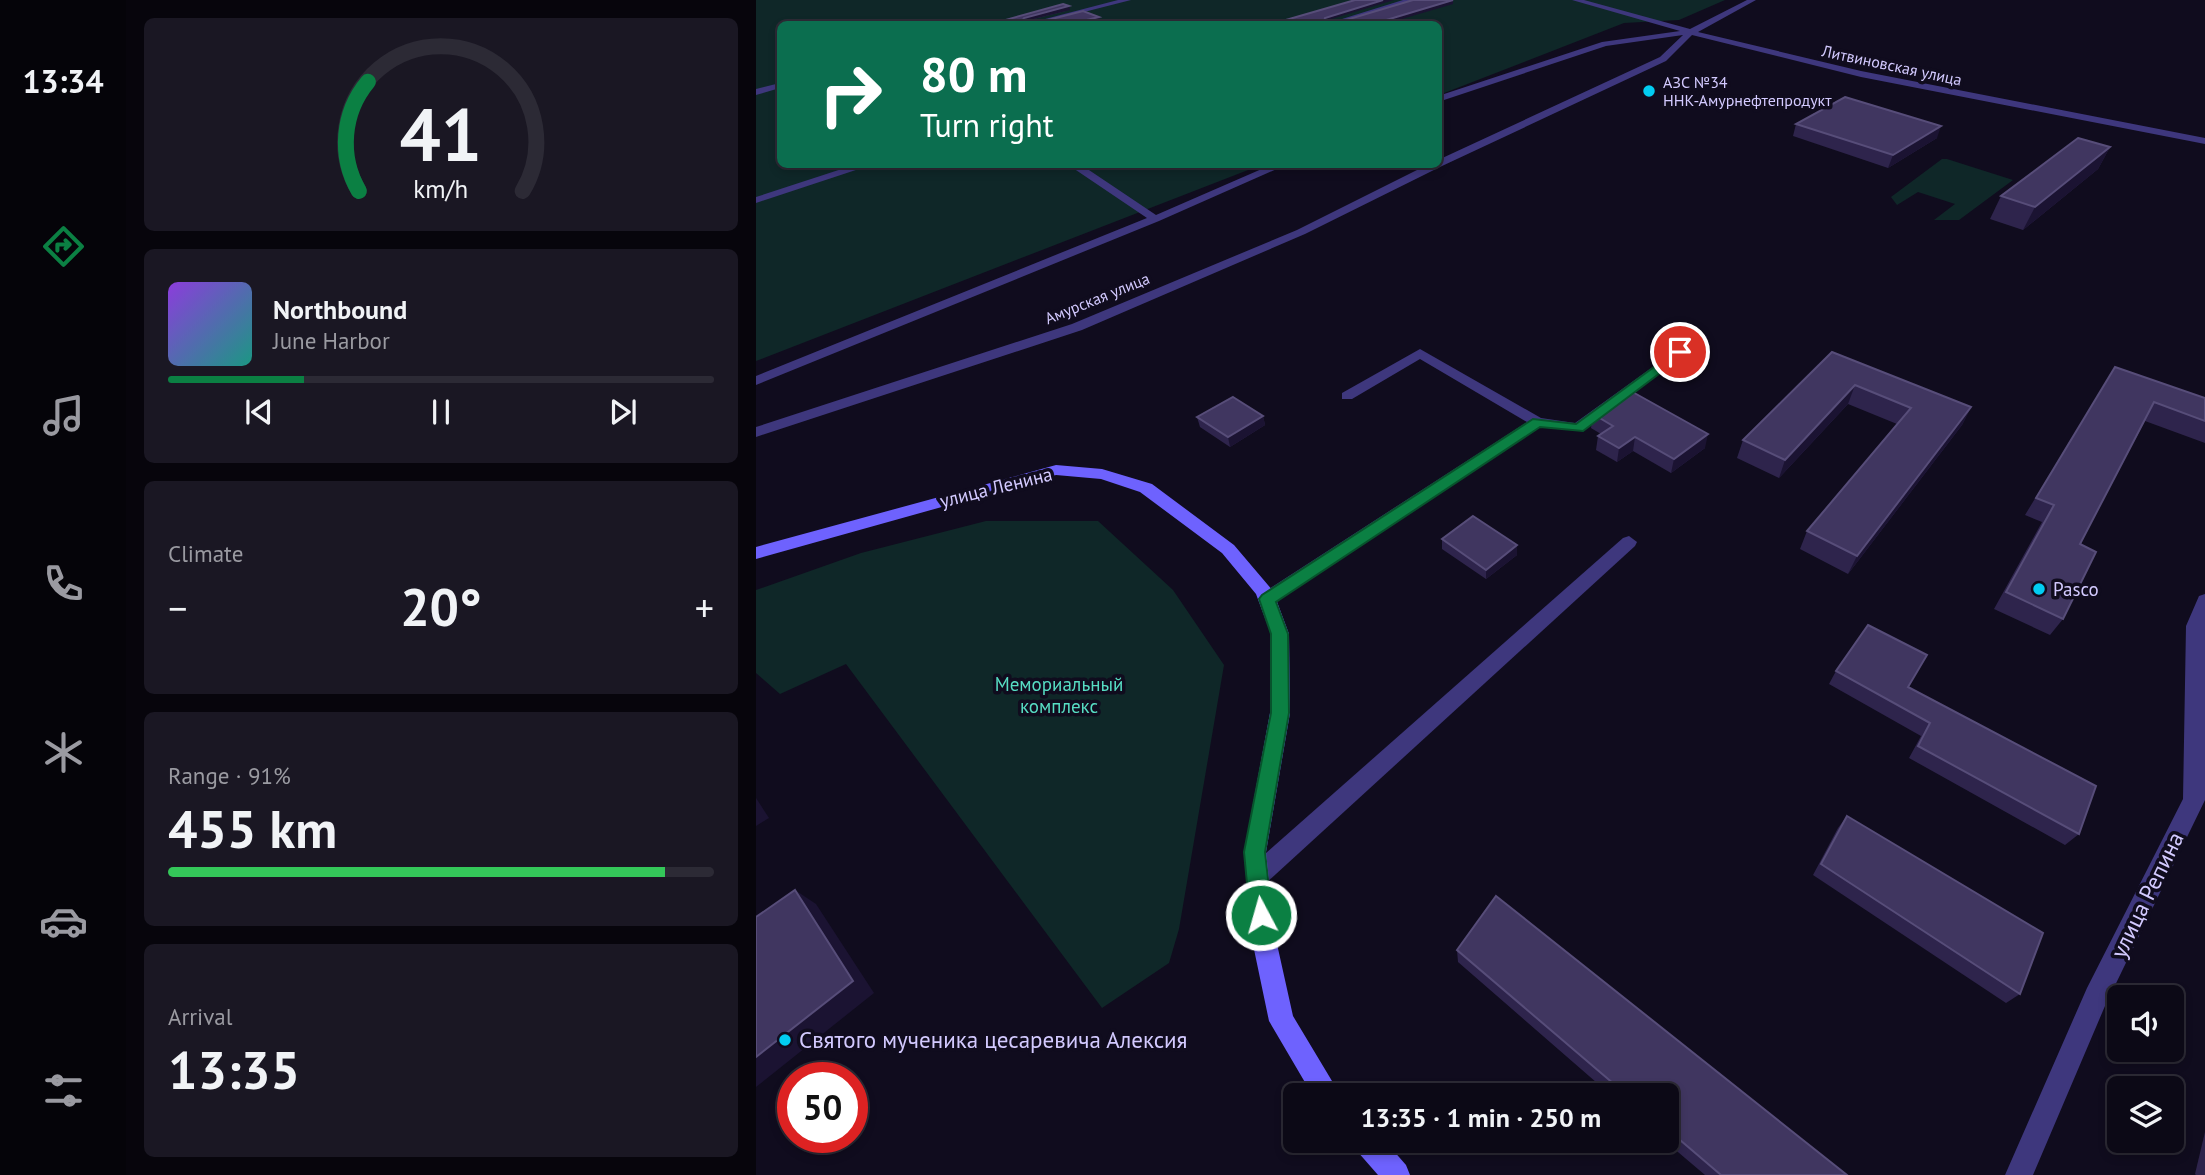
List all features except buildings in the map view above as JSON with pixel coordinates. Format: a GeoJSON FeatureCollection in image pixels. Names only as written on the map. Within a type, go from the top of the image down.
{"type":"FeatureCollection","features":[{"type":"Feature","properties":{"kind":"main road","name":"улица Ленина"},"geometry":{"type":"LineString","coordinates":[[756,553],[1056,470],[1102,474],[1146,488],[1228,549],[1264,592],[1280,634],[1280,713],[1255,852],[1257,876],[1263,935],[1282,1021],[1320,1083]]}},
{"type":"Feature","properties":{"kind":"main road"},"geometry":{"type":"LineString","coordinates":[[1377,1153],[1396,1175]]}},
{"type":"Feature","properties":{"kind":"street"},"geometry":{"type":"LineString","coordinates":[[1042,21],[1127,0]]}},
{"type":"Feature","properties":{"kind":"street"},"geometry":{"type":"LineString","coordinates":[[1340,21],[1411,0]]}},
{"type":"Feature","properties":{"kind":"street","name":"Литвиновская улица"},"geometry":{"type":"LineString","coordinates":[[1576,0],[1861,74],[2205,141]]}},
{"type":"Feature","properties":{"kind":"street","name":"Амурская улица"},"geometry":{"type":"LineString","coordinates":[[1442,162],[1663,59],[1691,32],[1752,0]]}},
{"type":"Feature","properties":{"kind":"street","name":"Амурская улица"},"geometry":{"type":"LineString","coordinates":[[1442,98],[1605,44],[1691,32]]}},
{"type":"Feature","properties":{"kind":"street"},"geometry":{"type":"LineString","coordinates":[[756,92],[777,87]]}},
{"type":"Feature","properties":{"kind":"street"},"geometry":{"type":"LineString","coordinates":[[756,200],[856,168]]}},
{"type":"Feature","properties":{"kind":"street"},"geometry":{"type":"LineString","coordinates":[[1078,168],[1155,219]]}},
{"type":"Feature","properties":{"kind":"street"},"geometry":{"type":"LineString","coordinates":[[756,381],[1274,168]]}},
{"type":"Feature","properties":{"kind":"street","name":"Амурская улица"},"geometry":{"type":"LineString","coordinates":[[756,432],[1077,327],[1301,232],[1430,168]]}},
{"type":"Feature","properties":{"kind":"street"},"geometry":{"type":"LineString","coordinates":[[1346,396],[1420,353],[1537,422],[1578,428],[1700,337]]}},
{"type":"Feature","properties":{"kind":"street"},"geometry":{"type":"LineString","coordinates":[[1268,599],[1537,422]]}},
{"type":"Feature","properties":{"kind":"street"},"geometry":{"type":"LineString","coordinates":[[1257,876],[1629,542]]}},
{"type":"Feature","properties":{"kind":"street","name":"улица Репина"},"geometry":{"type":"LineString","coordinates":[[2019,1175],[2096,997],[2194,800],[2194,626],[2205,601]]}},
{"type":"Feature","properties":{"kind":"green space"},"geometry":{"type":"Polygon","coordinates":[[[756,0],[1725,0],[1679,20],[1624,23],[1442,94],[1442,21],[777,21],[777,168],[1253,168],[756,361],[756,0]]]}},
{"type":"Feature","properties":{"kind":"green space"},"geometry":{"type":"Polygon","coordinates":[[[1942,159],[2013,180],[1959,220],[1934,220],[1955,204],[1918,192],[1897,205],[1891,197],[1942,159]]]}},
{"type":"Feature","properties":{"kind":"green space","name":"Мемориальный комплекс"},"geometry":{"type":"Polygon","coordinates":[[[986,521],[1098,521],[1173,590],[1224,665],[1179,929],[1169,963],[1102,1008],[846,664],[780,694],[756,673],[756,590],[861,553],[986,521]]]}},
{"type":"Feature","properties":{"kind":"place","name":"АЗС №34 ННК-Амурнефтепродукт"},"geometry":{"type":"Point","coordinates":[1649,91]}},
{"type":"Feature","properties":{"kind":"place","name":"Pasco"},"geometry":{"type":"Point","coordinates":[2039,589]}},
{"type":"Feature","properties":{"kind":"place","name":"Святого мученика цесаревича Алексия"},"geometry":{"type":"Point","coordinates":[785,1040]}},
{"type":"Feature","properties":{"kind":"route"},"geometry":{"type":"LineString","coordinates":[[1261,915],[1255,852],[1280,713],[1280,634],[1268,599],[1537,422],[1578,428],[1680,352]]}}]}
